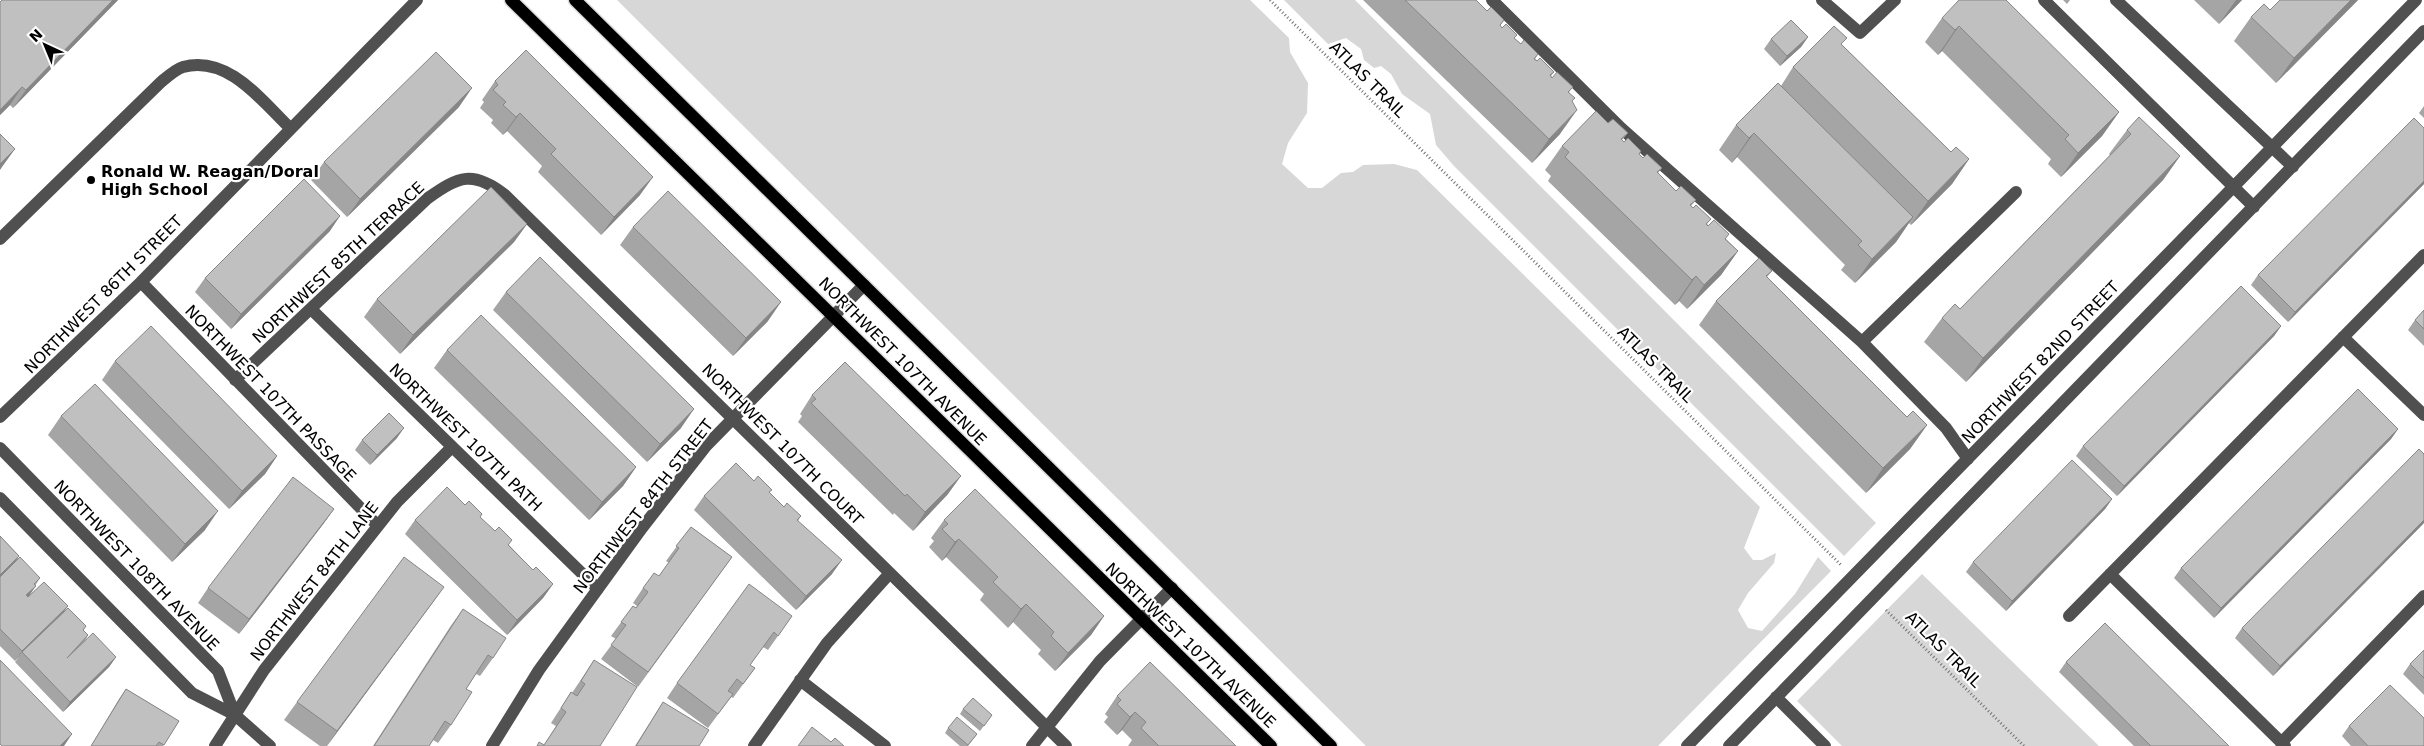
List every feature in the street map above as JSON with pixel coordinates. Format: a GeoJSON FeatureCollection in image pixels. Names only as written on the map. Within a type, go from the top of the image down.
{"type":"FeatureCollection","features":[{"type":"Feature","properties":{"kind":"main road","name":"NORTHWEST 107TH AVENUE"},"geometry":{"type":"LineString","coordinates":[[511,0],[1271,746]]}},
{"type":"Feature","properties":{"kind":"main road","name":"NORTHWEST 107TH AVENUE"},"geometry":{"type":"LineString","coordinates":[[574,0],[1331,746]]}},
{"type":"Feature","properties":{"kind":"street","name":"NORTHWEST 86TH STREET"},"geometry":{"type":"LineString","coordinates":[[0,417],[140,282],[417,0]]}},
{"type":"Feature","properties":{"kind":"street"},"geometry":{"type":"LineString","coordinates":[[1492,0],[1621,128],[1862,342],[1946,428],[1968,459]]}},
{"type":"Feature","properties":{"kind":"street"},"geometry":{"type":"LineString","coordinates":[[1822,0],[1860,33],[1895,0]]}},
{"type":"Feature","properties":{"kind":"street"},"geometry":{"type":"LineString","coordinates":[[2044,0],[2254,207]]}},
{"type":"Feature","properties":{"kind":"street"},"geometry":{"type":"LineString","coordinates":[[2116,0],[2293,167]]}},
{"type":"Feature","properties":{"kind":"street","name":"NORTHWEST 82ND STREET"},"geometry":{"type":"LineString","coordinates":[[1687,746],[2416,0]]}},
{"type":"Feature","properties":{"kind":"street"},"geometry":{"type":"LineString","coordinates":[[1729,746],[2424,31]]}},
{"type":"Feature","properties":{"kind":"street"},"geometry":{"type":"LineString","coordinates":[[0,238],[161,82],[182,68],[203,64],[227,71],[290,128]]}},
{"type":"Feature","properties":{"kind":"street","name":"NORTHWEST 85TH TERRACE"},"geometry":{"type":"LineString","coordinates":[[235,380],[428,198],[452,181],[469,179]]}},
{"type":"Feature","properties":{"kind":"street","name":"NORTHWEST 107TH COURT"},"geometry":{"type":"LineString","coordinates":[[469,179],[489,182],[505,195],[1066,746]]}},
{"type":"Feature","properties":{"kind":"street"},"geometry":{"type":"LineString","coordinates":[[1862,342],[2016,192]]}},
{"type":"Feature","properties":{"kind":"street"},"geometry":{"type":"LineString","coordinates":[[2069,616],[2424,255]]}},
{"type":"Feature","properties":{"kind":"street","name":"NORTHWEST 107TH PASSAGE"},"geometry":{"type":"LineString","coordinates":[[140,282],[378,526]]}},
{"type":"Feature","properties":{"kind":"street","name":"NORTHWEST 84TH STREET"},"geometry":{"type":"LineString","coordinates":[[492,746],[539,670],[706,446],[864,285]]}},
{"type":"Feature","properties":{"kind":"street","name":"NORTHWEST 107TH PATH"},"geometry":{"type":"LineString","coordinates":[[310,310],[598,589]]}},
{"type":"Feature","properties":{"kind":"street"},"geometry":{"type":"LineString","coordinates":[[2343,337],[2424,415]]}},
{"type":"Feature","properties":{"kind":"street","name":"NORTHWEST 84TH LANE"},"geometry":{"type":"LineString","coordinates":[[215,746],[264,670],[397,502],[452,447]]}},
{"type":"Feature","properties":{"kind":"street","name":"NORTHWEST 108TH AVENUE"},"geometry":{"type":"LineString","coordinates":[[0,448],[218,671],[235,715]]}},
{"type":"Feature","properties":{"kind":"street","name":"NORTHWEST 108TH AVENUE"},"geometry":{"type":"LineString","coordinates":[[0,498],[192,693],[235,715],[270,746]]}},
{"type":"Feature","properties":{"kind":"street"},"geometry":{"type":"LineString","coordinates":[[754,746],[827,643],[890,573]]}},
{"type":"Feature","properties":{"kind":"street"},"geometry":{"type":"LineString","coordinates":[[2110,574],[2283,744],[2424,596]]}},
{"type":"Feature","properties":{"kind":"street"},"geometry":{"type":"LineString","coordinates":[[1032,746],[1100,661],[1172,588]]}},
{"type":"Feature","properties":{"kind":"street"},"geometry":{"type":"LineString","coordinates":[[800,680],[885,746]]}},
{"type":"Feature","properties":{"kind":"street"},"geometry":{"type":"LineString","coordinates":[[1776,697],[1825,746]]}},
{"type":"Feature","properties":{"kind":"path","name":"ATLAS TRAIL"},"geometry":{"type":"LineString","coordinates":[[1270,0],[1853,577]]}},
{"type":"Feature","properties":{"kind":"path","name":"ATLAS TRAIL"},"geometry":{"type":"LineString","coordinates":[[1874,597],[2024,746]]}},
{"type":"Feature","properties":{"kind":"shaded area"},"geometry":{"type":"Polygon","coordinates":[[[617,0],[1250,0],[1289,38],[1290,52],[1308,83],[1307,113],[1288,143],[1282,164],[1308,188],[1322,188],[1341,173],[1353,172],[1363,165],[1394,164],[1417,170],[1760,507],[1744,548],[1753,560],[1762,560],[1776,553],[1774,563],[1748,593],[1738,610],[1748,628],[1762,631],[1795,594],[1818,557],[1831,571],[1658,746],[1366,746],[617,0]]]}},
{"type":"Feature","properties":{"kind":"shaded area"},"geometry":{"type":"Polygon","coordinates":[[[1284,0],[1355,0],[1876,523],[1844,556],[1454,166],[1436,145],[1430,114],[1402,94],[1391,74],[1381,66],[1374,68],[1364,60],[1361,49],[1346,38],[1328,44],[1284,0]]]}},
{"type":"Feature","properties":{"kind":"shaded area"},"geometry":{"type":"Polygon","coordinates":[[[1922,574],[2099,746],[1842,746],[1797,701],[1922,574]]]}},
{"type":"Feature","properties":{"kind":"building"},"geometry":{"type":"Polygon","coordinates":[[[2,0],[113,0],[26,90],[22,87],[0,110],[0,2],[2,0]]]}},
{"type":"Feature","properties":{"kind":"building"},"geometry":{"type":"Polygon","coordinates":[[[1405,0],[1476,0],[1487,11],[1491,7],[1504,20],[1500,25],[1502,28],[1506,24],[1517,35],[1514,38],[1521,44],[1524,40],[1538,54],[1534,59],[1537,61],[1540,58],[1554,72],[1550,75],[1552,78],[1557,72],[1573,87],[1568,92],[1575,98],[1572,101],[1577,110],[1549,139],[1405,0]]]}},
{"type":"Feature","properties":{"kind":"building"},"geometry":{"type":"Polygon","coordinates":[[[1959,0],[2006,0],[2119,112],[2078,153],[2065,139],[2069,135],[1959,26],[1955,30],[1942,18],[1959,0]]]}},
{"type":"Feature","properties":{"kind":"building"},"geometry":{"type":"Polygon","coordinates":[[[2280,0],[2351,0],[2294,58],[2251,17],[2264,4],[2270,10],[2280,0]]]}},
{"type":"Feature","properties":{"kind":"building"},"geometry":{"type":"Polygon","coordinates":[[[1791,20],[1808,37],[1787,56],[1771,39],[1791,20]]]}},
{"type":"Feature","properties":{"kind":"building"},"geometry":{"type":"Polygon","coordinates":[[[1834,26],[1847,38],[1841,44],[1951,152],[1956,147],[1969,159],[1928,201],[1793,67],[1834,26]]]}},
{"type":"Feature","properties":{"kind":"building"},"geometry":{"type":"Polygon","coordinates":[[[526,50],[653,177],[614,217],[551,154],[556,149],[520,113],[516,117],[503,105],[506,102],[493,90],[498,85],[495,81],[526,50]]]}},
{"type":"Feature","properties":{"kind":"building"},"geometry":{"type":"Polygon","coordinates":[[[436,52],[472,88],[360,199],[324,162],[436,52]]]}},
{"type":"Feature","properties":{"kind":"building"},"geometry":{"type":"Polygon","coordinates":[[[1778,83],[1913,217],[1872,259],[1858,245],[1862,241],[1754,133],[1749,138],[1736,125],[1778,83]]]}},
{"type":"Feature","properties":{"kind":"building"},"geometry":{"type":"Polygon","coordinates":[[[1596,111],[1608,123],[1613,119],[1628,133],[1621,139],[1624,142],[1628,138],[1641,151],[1639,154],[1643,158],[1647,154],[1662,168],[1657,172],[1676,191],[1681,186],[1696,200],[1690,205],[1693,208],[1696,205],[1711,219],[1706,224],[1708,226],[1714,220],[1729,234],[1725,239],[1738,251],[1704,285],[1696,276],[1692,280],[1565,157],[1569,152],[1562,146],[1596,111]]]}},
{"type":"Feature","properties":{"kind":"building"},"geometry":{"type":"Polygon","coordinates":[[[2139,117],[2180,156],[1983,358],[1942,318],[1955,304],[1960,309],[2131,134],[2127,130],[2139,117]]]}},
{"type":"Feature","properties":{"kind":"building"},"geometry":{"type":"Polygon","coordinates":[[[2414,118],[2424,128],[2424,181],[2295,312],[2258,275],[2414,118]]]}},
{"type":"Feature","properties":{"kind":"building"},"geometry":{"type":"Polygon","coordinates":[[[0,134],[15,149],[0,164],[0,134]]]}},
{"type":"Feature","properties":{"kind":"building"},"geometry":{"type":"Polygon","coordinates":[[[304,179],[340,216],[241,314],[205,278],[304,179]]]}},
{"type":"Feature","properties":{"kind":"building"},"geometry":{"type":"Polygon","coordinates":[[[491,187],[527,224],[413,335],[377,299],[491,187]]]}},
{"type":"Feature","properties":{"kind":"building"},"geometry":{"type":"Polygon","coordinates":[[[668,191],[781,302],[746,338],[633,227],[668,191]]]}},
{"type":"Feature","properties":{"kind":"building"},"geometry":{"type":"Polygon","coordinates":[[[540,257],[694,409],[660,444],[506,292],[540,257]]]}},
{"type":"Feature","properties":{"kind":"building"},"geometry":{"type":"Polygon","coordinates":[[[1759,258],[1772,271],[1766,276],[1907,417],[1913,411],[1927,425],[1883,468],[1716,301],[1759,258]]]}},
{"type":"Feature","properties":{"kind":"building"},"geometry":{"type":"Polygon","coordinates":[[[2241,286],[2281,326],[2124,486],[2083,446],[2241,286]]]}},
{"type":"Feature","properties":{"kind":"building"},"geometry":{"type":"Polygon","coordinates":[[[2424,310],[2424,329],[2415,320],[2424,310]]]}},
{"type":"Feature","properties":{"kind":"building"},"geometry":{"type":"Polygon","coordinates":[[[481,315],[636,467],[602,502],[447,350],[481,315]]]}},
{"type":"Feature","properties":{"kind":"building"},"geometry":{"type":"Polygon","coordinates":[[[151,326],[277,456],[242,491],[115,361],[151,326]]]}},
{"type":"Feature","properties":{"kind":"building"},"geometry":{"type":"Polygon","coordinates":[[[845,362],[961,476],[925,512],[907,494],[905,496],[811,403],[816,399],[812,395],[845,362]]]}},
{"type":"Feature","properties":{"kind":"building"},"geometry":{"type":"Polygon","coordinates":[[[95,384],[218,511],[185,544],[61,416],[95,384]]]}},
{"type":"Feature","properties":{"kind":"building"},"geometry":{"type":"Polygon","coordinates":[[[2358,389],[2398,429],[2221,608],[2181,568],[2358,389]]]}},
{"type":"Feature","properties":{"kind":"building"},"geometry":{"type":"Polygon","coordinates":[[[389,413],[404,428],[377,455],[362,440],[389,413]]]}},
{"type":"Feature","properties":{"kind":"building"},"geometry":{"type":"Polygon","coordinates":[[[2419,449],[2424,454],[2424,520],[2280,666],[2242,628],[2419,449]]]}},
{"type":"Feature","properties":{"kind":"building"},"geometry":{"type":"Polygon","coordinates":[[[2072,460],[2112,499],[2012,601],[1973,562],[2072,460]]]}},
{"type":"Feature","properties":{"kind":"building"},"geometry":{"type":"Polygon","coordinates":[[[736,463],[754,481],[758,476],[772,490],[769,492],[784,507],[787,503],[801,516],[797,520],[842,560],[806,596],[704,496],[736,463]]]}},
{"type":"Feature","properties":{"kind":"building"},"geometry":{"type":"Polygon","coordinates":[[[293,477],[334,509],[249,619],[208,588],[293,477]]]}},
{"type":"Feature","properties":{"kind":"building"},"geometry":{"type":"Polygon","coordinates":[[[447,487],[465,505],[469,501],[482,514],[480,517],[495,531],[499,527],[512,540],[508,545],[533,570],[536,567],[553,584],[517,620],[415,520],[447,487]]]}},
{"type":"Feature","properties":{"kind":"building"},"geometry":{"type":"Polygon","coordinates":[[[975,489],[1104,616],[1068,653],[1051,636],[1054,632],[1026,604],[1021,609],[993,582],[998,577],[959,539],[955,542],[942,529],[948,524],[944,520],[975,489]]]}},
{"type":"Feature","properties":{"kind":"building"},"geometry":{"type":"Polygon","coordinates":[[[691,527],[732,557],[648,672],[611,645],[626,625],[621,622],[633,606],[636,608],[648,592],[643,588],[654,573],[659,576],[679,548],[676,546],[691,527]]]}},
{"type":"Feature","properties":{"kind":"building"},"geometry":{"type":"Polygon","coordinates":[[[0,536],[19,556],[0,575],[0,536]]]}},
{"type":"Feature","properties":{"kind":"building"},"geometry":{"type":"Polygon","coordinates":[[[20,557],[40,578],[34,584],[36,586],[26,595],[28,597],[44,582],[68,606],[22,651],[0,629],[0,577],[20,557]]]}},
{"type":"Feature","properties":{"kind":"building"},"geometry":{"type":"Polygon","coordinates":[[[404,557],[444,587],[337,731],[297,702],[404,557]]]}},
{"type":"Feature","properties":{"kind":"building"},"geometry":{"type":"Polygon","coordinates":[[[749,584],[792,616],[778,636],[774,632],[750,665],[755,668],[743,684],[737,679],[728,691],[733,694],[718,714],[677,683],[749,584]]]}},
{"type":"Feature","properties":{"kind":"building"},"geometry":{"type":"Polygon","coordinates":[[[68,608],[86,626],[83,630],[88,635],[67,658],[93,633],[116,657],[70,702],[22,652],[68,608]]]}},
{"type":"Feature","properties":{"kind":"building"},"geometry":{"type":"Polygon","coordinates":[[[463,609],[506,638],[493,658],[488,655],[466,689],[472,692],[451,725],[445,721],[429,746],[374,746],[463,609]]]}},
{"type":"Feature","properties":{"kind":"building"},"geometry":{"type":"Polygon","coordinates":[[[2105,623],[2229,746],[2151,746],[2066,662],[2105,623]]]}},
{"type":"Feature","properties":{"kind":"building"},"geometry":{"type":"Polygon","coordinates":[[[2424,650],[2424,678],[2410,664],[2424,650]]]}},
{"type":"Feature","properties":{"kind":"building"},"geometry":{"type":"Polygon","coordinates":[[[0,660],[72,734],[60,746],[2,746],[0,744],[0,660]]]}},
{"type":"Feature","properties":{"kind":"building"},"geometry":{"type":"Polygon","coordinates":[[[594,660],[637,687],[600,746],[537,746],[539,742],[544,745],[566,712],[561,708],[571,692],[577,696],[585,684],[581,681],[594,660]]]}},
{"type":"Feature","properties":{"kind":"building"},"geometry":{"type":"Polygon","coordinates":[[[1150,662],[1236,746],[1159,746],[1141,728],[1146,722],[1135,712],[1130,717],[1117,704],[1121,700],[1117,696],[1150,662]]]}},
{"type":"Feature","properties":{"kind":"building"},"geometry":{"type":"Polygon","coordinates":[[[2390,685],[2424,718],[2424,746],[2368,746],[2349,726],[2390,685]]]}},
{"type":"Feature","properties":{"kind":"building"},"geometry":{"type":"Polygon","coordinates":[[[126,689],[179,721],[164,745],[159,742],[156,746],[91,746],[126,689]]]}},
{"type":"Feature","properties":{"kind":"building"},"geometry":{"type":"Polygon","coordinates":[[[973,698],[992,715],[984,726],[963,709],[973,698]]]}},
{"type":"Feature","properties":{"kind":"building"},"geometry":{"type":"Polygon","coordinates":[[[663,702],[709,730],[699,746],[636,746],[663,702]]]}},
{"type":"Feature","properties":{"kind":"building"},"geometry":{"type":"Polygon","coordinates":[[[957,717],[977,734],[968,745],[948,728],[957,717]]]}},
{"type":"Feature","properties":{"kind":"building"},"geometry":{"type":"Polygon","coordinates":[[[812,727],[831,742],[835,738],[844,746],[798,746],[812,727]]]}},
{"type":"Feature","properties":{"kind":"place","name":"Ronald W. Reagan/Doral High School"},"geometry":{"type":"Point","coordinates":[91,180]}}]}
